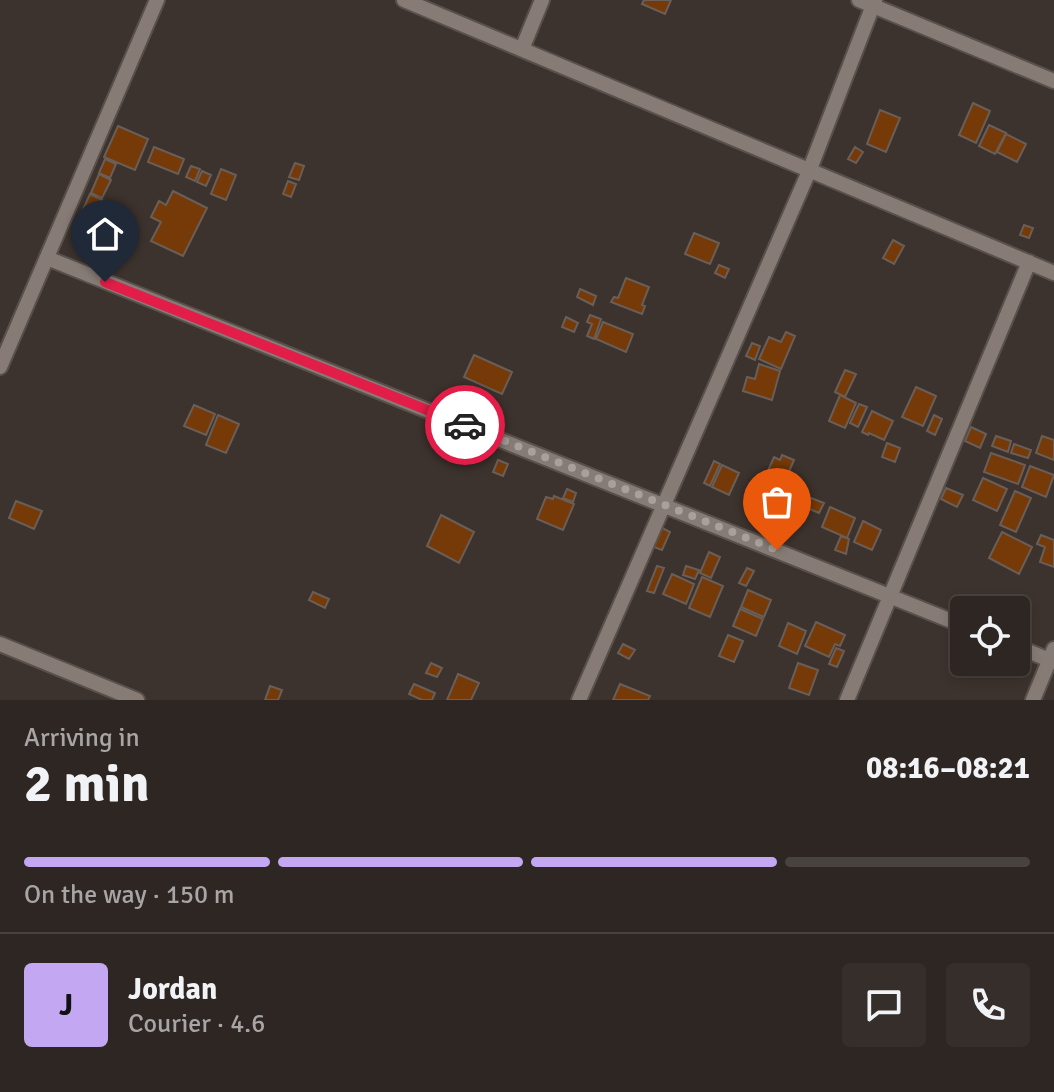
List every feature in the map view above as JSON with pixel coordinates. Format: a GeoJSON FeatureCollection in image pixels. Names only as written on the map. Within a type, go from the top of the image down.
{"type":"FeatureCollection","features":[{"type":"Feature","properties":{"kind":"street"},"geometry":{"type":"LineString","coordinates":[[0,367],[157,0]]}},
{"type":"Feature","properties":{"kind":"street"},"geometry":{"type":"LineString","coordinates":[[404,0],[1054,273]]}},
{"type":"Feature","properties":{"kind":"street"},"geometry":{"type":"LineString","coordinates":[[522,49],[542,0]]}},
{"type":"Feature","properties":{"kind":"street"},"geometry":{"type":"LineString","coordinates":[[579,700],[810,169],[869,2],[1054,81]]}},
{"type":"Feature","properties":{"kind":"street"},"geometry":{"type":"LineString","coordinates":[[47,258],[950,620]]}},
{"type":"Feature","properties":{"kind":"street"},"geometry":{"type":"LineString","coordinates":[[847,700],[1029,262]]}},
{"type":"Feature","properties":{"kind":"street"},"geometry":{"type":"LineString","coordinates":[[0,644],[137,700]]}},
{"type":"Feature","properties":{"kind":"street"},"geometry":{"type":"LineString","coordinates":[[1030,650],[1053,657],[1033,700]]}},
{"type":"Feature","properties":{"kind":"building"},"geometry":{"type":"Polygon","coordinates":[[[644,0],[671,0],[665,14],[642,4],[644,0]]]}},
{"type":"Feature","properties":{"kind":"building"},"geometry":{"type":"Polygon","coordinates":[[[973,103],[990,111],[976,143],[959,135],[973,103]]]}},
{"type":"Feature","properties":{"kind":"building"},"geometry":{"type":"Polygon","coordinates":[[[880,110],[900,118],[886,152],[867,144],[880,110]]]}},
{"type":"Feature","properties":{"kind":"building"},"geometry":{"type":"Polygon","coordinates":[[[989,125],[1006,133],[995,154],[979,146],[989,125]]]}},
{"type":"Feature","properties":{"kind":"building"},"geometry":{"type":"Polygon","coordinates":[[[118,126],[148,139],[135,170],[104,157],[118,126]]]}},
{"type":"Feature","properties":{"kind":"building"},"geometry":{"type":"Polygon","coordinates":[[[1006,134],[1026,144],[1017,162],[997,152],[1006,134]]]}},
{"type":"Feature","properties":{"kind":"building"},"geometry":{"type":"Polygon","coordinates":[[[154,147],[184,159],[178,174],[148,162],[154,147]]]}},
{"type":"Feature","properties":{"kind":"building"},"geometry":{"type":"Polygon","coordinates":[[[855,147],[863,152],[856,163],[848,159],[855,147]]]}},
{"type":"Feature","properties":{"kind":"building"},"geometry":{"type":"Polygon","coordinates":[[[105,159],[116,164],[110,178],[99,173],[105,159]]]}},
{"type":"Feature","properties":{"kind":"building"},"geometry":{"type":"Polygon","coordinates":[[[295,163],[304,166],[299,180],[289,177],[295,163]]]}},
{"type":"Feature","properties":{"kind":"building"},"geometry":{"type":"Polygon","coordinates":[[[191,166],[200,169],[195,181],[186,177],[191,166]]]}},
{"type":"Feature","properties":{"kind":"building"},"geometry":{"type":"Polygon","coordinates":[[[221,169],[236,175],[226,200],[211,194],[221,169]]]}},
{"type":"Feature","properties":{"kind":"building"},"geometry":{"type":"Polygon","coordinates":[[[202,171],[211,175],[206,186],[197,182],[202,171]]]}},
{"type":"Feature","properties":{"kind":"building"},"geometry":{"type":"Polygon","coordinates":[[[99,174],[111,180],[102,198],[91,193],[99,174]]]}},
{"type":"Feature","properties":{"kind":"building"},"geometry":{"type":"Polygon","coordinates":[[[288,181],[296,184],[291,197],[283,194],[288,181]]]}},
{"type":"Feature","properties":{"kind":"building"},"geometry":{"type":"Polygon","coordinates":[[[173,191],[207,208],[183,256],[151,241],[161,222],[151,217],[159,201],[166,205],[173,191]]]}},
{"type":"Feature","properties":{"kind":"building"},"geometry":{"type":"Polygon","coordinates":[[[90,194],[102,200],[92,222],[80,216],[90,194]]]}},
{"type":"Feature","properties":{"kind":"building"},"geometry":{"type":"Polygon","coordinates":[[[1024,225],[1033,228],[1029,238],[1020,235],[1024,225]]]}},
{"type":"Feature","properties":{"kind":"building"},"geometry":{"type":"Polygon","coordinates":[[[694,233],[719,243],[710,264],[685,254],[694,233]]]}},
{"type":"Feature","properties":{"kind":"building"},"geometry":{"type":"Polygon","coordinates":[[[893,240],[904,246],[894,264],[883,258],[893,240]]]}},
{"type":"Feature","properties":{"kind":"building"},"geometry":{"type":"Polygon","coordinates":[[[719,265],[729,269],[725,278],[715,273],[719,265]]]}},
{"type":"Feature","properties":{"kind":"building"},"geometry":{"type":"Polygon","coordinates":[[[626,278],[649,287],[642,314],[611,302],[614,297],[618,298],[626,278]]]}},
{"type":"Feature","properties":{"kind":"building"},"geometry":{"type":"Polygon","coordinates":[[[580,289],[596,296],[593,305],[577,297],[580,289]]]}},
{"type":"Feature","properties":{"kind":"building"},"geometry":{"type":"Polygon","coordinates":[[[590,315],[601,319],[594,339],[587,336],[592,324],[587,322],[590,315]]]}},
{"type":"Feature","properties":{"kind":"building"},"geometry":{"type":"Polygon","coordinates":[[[566,317],[578,323],[574,332],[562,327],[566,317]]]}},
{"type":"Feature","properties":{"kind":"building"},"geometry":{"type":"Polygon","coordinates":[[[603,322],[633,334],[626,352],[596,339],[603,322]]]}},
{"type":"Feature","properties":{"kind":"building"},"geometry":{"type":"Polygon","coordinates":[[[786,332],[795,336],[781,369],[759,359],[769,337],[781,342],[786,332]]]}},
{"type":"Feature","properties":{"kind":"building"},"geometry":{"type":"Polygon","coordinates":[[[752,343],[760,346],[755,360],[746,356],[752,343]]]}},
{"type":"Feature","properties":{"kind":"building"},"geometry":{"type":"Polygon","coordinates":[[[474,355],[512,372],[502,394],[464,377],[474,355]]]}},
{"type":"Feature","properties":{"kind":"building"},"geometry":{"type":"Polygon","coordinates":[[[759,364],[780,371],[772,400],[743,391],[747,377],[755,379],[759,364]]]}},
{"type":"Feature","properties":{"kind":"building"},"geometry":{"type":"Polygon","coordinates":[[[845,370],[856,374],[845,397],[835,392],[845,370]]]}},
{"type":"Feature","properties":{"kind":"building"},"geometry":{"type":"Polygon","coordinates":[[[916,387],[936,396],[923,426],[902,417],[916,387]]]}},
{"type":"Feature","properties":{"kind":"building"},"geometry":{"type":"Polygon","coordinates":[[[840,395],[856,403],[845,428],[829,421],[840,395]]]}},
{"type":"Feature","properties":{"kind":"building"},"geometry":{"type":"Polygon","coordinates":[[[859,404],[867,407],[858,427],[850,423],[859,404]]]}},
{"type":"Feature","properties":{"kind":"building"},"geometry":{"type":"Polygon","coordinates":[[[194,405],[215,414],[206,435],[184,426],[194,405]]]}},
{"type":"Feature","properties":{"kind":"building"},"geometry":{"type":"Polygon","coordinates":[[[872,411],[893,421],[884,440],[862,432],[872,411]]]}},
{"type":"Feature","properties":{"kind":"building"},"geometry":{"type":"Polygon","coordinates":[[[218,415],[239,424],[226,453],[206,445],[218,415]]]}},
{"type":"Feature","properties":{"kind":"building"},"geometry":{"type":"Polygon","coordinates":[[[934,415],[942,419],[935,435],[927,431],[934,415]]]}},
{"type":"Feature","properties":{"kind":"building"},"geometry":{"type":"Polygon","coordinates":[[[971,427],[986,434],[980,448],[965,441],[971,427]]]}},
{"type":"Feature","properties":{"kind":"building"},"geometry":{"type":"Polygon","coordinates":[[[996,436],[1011,441],[1008,452],[992,446],[996,436]]]}},
{"type":"Feature","properties":{"kind":"building"},"geometry":{"type":"Polygon","coordinates":[[[1042,436],[1054,440],[1054,460],[1036,453],[1042,436]]]}},
{"type":"Feature","properties":{"kind":"building"},"geometry":{"type":"Polygon","coordinates":[[[887,443],[900,448],[895,462],[882,457],[887,443]]]}},
{"type":"Feature","properties":{"kind":"building"},"geometry":{"type":"Polygon","coordinates":[[[1014,444],[1031,450],[1028,458],[1011,453],[1014,444]]]}},
{"type":"Feature","properties":{"kind":"building"},"geometry":{"type":"Polygon","coordinates":[[[991,453],[1025,465],[1018,484],[984,472],[991,453]]]}},
{"type":"Feature","properties":{"kind":"building"},"geometry":{"type":"Polygon","coordinates":[[[782,455],[794,460],[784,483],[766,475],[774,457],[780,460],[782,455]]]}},
{"type":"Feature","properties":{"kind":"building"},"geometry":{"type":"Polygon","coordinates":[[[498,460],[508,464],[503,476],[493,472],[498,460]]]}},
{"type":"Feature","properties":{"kind":"building"},"geometry":{"type":"Polygon","coordinates":[[[714,461],[720,464],[710,486],[704,483],[714,461]]]}},
{"type":"Feature","properties":{"kind":"building"},"geometry":{"type":"Polygon","coordinates":[[[722,465],[739,473],[729,495],[712,487],[722,465]]]}},
{"type":"Feature","properties":{"kind":"building"},"geometry":{"type":"Polygon","coordinates":[[[1030,466],[1054,475],[1046,497],[1022,487],[1030,466]]]}},
{"type":"Feature","properties":{"kind":"building"},"geometry":{"type":"Polygon","coordinates":[[[983,478],[1007,489],[997,511],[973,500],[983,478]]]}},
{"type":"Feature","properties":{"kind":"building"},"geometry":{"type":"Polygon","coordinates":[[[782,487],[800,497],[791,515],[773,506],[782,487]]]}},
{"type":"Feature","properties":{"kind":"building"},"geometry":{"type":"Polygon","coordinates":[[[946,488],[963,495],[957,507],[941,499],[946,488]]]}},
{"type":"Feature","properties":{"kind":"building"},"geometry":{"type":"Polygon","coordinates":[[[567,489],[576,493],[573,502],[563,498],[567,489]]]}},
{"type":"Feature","properties":{"kind":"building"},"geometry":{"type":"Polygon","coordinates":[[[1015,491],[1031,498],[1016,532],[1000,525],[1015,491]]]}},
{"type":"Feature","properties":{"kind":"building"},"geometry":{"type":"Polygon","coordinates":[[[554,496],[574,504],[563,530],[537,519],[546,497],[553,499],[554,496]]]}},
{"type":"Feature","properties":{"kind":"building"},"geometry":{"type":"Polygon","coordinates":[[[811,498],[824,503],[819,513],[807,508],[811,498]]]}},
{"type":"Feature","properties":{"kind":"building"},"geometry":{"type":"Polygon","coordinates":[[[16,501],[42,511],[34,529],[9,518],[16,501]]]}},
{"type":"Feature","properties":{"kind":"building"},"geometry":{"type":"Polygon","coordinates":[[[830,507],[855,518],[847,538],[822,527],[830,507]]]}},
{"type":"Feature","properties":{"kind":"building"},"geometry":{"type":"Polygon","coordinates":[[[441,515],[474,532],[459,563],[427,546],[441,515]]]}},
{"type":"Feature","properties":{"kind":"building"},"geometry":{"type":"Polygon","coordinates":[[[863,521],[881,530],[872,550],[854,542],[863,521]]]}},
{"type":"Feature","properties":{"kind":"building"},"geometry":{"type":"Polygon","coordinates":[[[662,528],[670,532],[662,550],[654,547],[662,528]]]}},
{"type":"Feature","properties":{"kind":"building"},"geometry":{"type":"Polygon","coordinates":[[[1002,532],[1032,547],[1019,574],[989,558],[1002,532]]]}},
{"type":"Feature","properties":{"kind":"building"},"geometry":{"type":"Polygon","coordinates":[[[1041,535],[1054,540],[1054,567],[1040,562],[1045,547],[1037,544],[1041,535]]]}},
{"type":"Feature","properties":{"kind":"building"},"geometry":{"type":"Polygon","coordinates":[[[841,536],[849,539],[846,554],[835,550],[841,536]]]}},
{"type":"Feature","properties":{"kind":"building"},"geometry":{"type":"Polygon","coordinates":[[[709,552],[720,557],[711,578],[700,573],[709,552]]]}},
{"type":"Feature","properties":{"kind":"building"},"geometry":{"type":"Polygon","coordinates":[[[657,566],[664,568],[654,593],[647,591],[657,566]]]}},
{"type":"Feature","properties":{"kind":"building"},"geometry":{"type":"Polygon","coordinates":[[[686,566],[699,570],[695,579],[683,575],[686,566]]]}},
{"type":"Feature","properties":{"kind":"building"},"geometry":{"type":"Polygon","coordinates":[[[747,568],[754,571],[746,586],[739,583],[747,568]]]}},
{"type":"Feature","properties":{"kind":"building"},"geometry":{"type":"Polygon","coordinates":[[[672,574],[694,584],[686,604],[663,594],[672,574]]]}},
{"type":"Feature","properties":{"kind":"building"},"geometry":{"type":"Polygon","coordinates":[[[702,577],[723,586],[710,617],[689,608],[702,577]]]}},
{"type":"Feature","properties":{"kind":"building"},"geometry":{"type":"Polygon","coordinates":[[[748,590],[771,600],[764,617],[741,607],[748,590]]]}},
{"type":"Feature","properties":{"kind":"building"},"geometry":{"type":"Polygon","coordinates":[[[313,592],[329,599],[325,608],[309,600],[313,592]]]}},
{"type":"Feature","properties":{"kind":"building"},"geometry":{"type":"Polygon","coordinates":[[[740,609],[763,619],[756,636],[733,626],[740,609]]]}},
{"type":"Feature","properties":{"kind":"building"},"geometry":{"type":"Polygon","coordinates":[[[816,622],[845,635],[840,646],[835,644],[829,657],[805,646],[816,622]]]}},
{"type":"Feature","properties":{"kind":"building"},"geometry":{"type":"Polygon","coordinates":[[[788,623],[806,631],[797,654],[779,646],[788,623]]]}},
{"type":"Feature","properties":{"kind":"building"},"geometry":{"type":"Polygon","coordinates":[[[728,635],[743,641],[734,662],[719,656],[728,635]]]}},
{"type":"Feature","properties":{"kind":"building"},"geometry":{"type":"Polygon","coordinates":[[[623,644],[635,650],[629,659],[618,653],[623,644]]]}},
{"type":"Feature","properties":{"kind":"building"},"geometry":{"type":"Polygon","coordinates":[[[836,648],[844,651],[837,667],[829,664],[836,648]]]}},
{"type":"Feature","properties":{"kind":"building"},"geometry":{"type":"Polygon","coordinates":[[[431,663],[442,668],[437,677],[426,673],[431,663]]]}},
{"type":"Feature","properties":{"kind":"building"},"geometry":{"type":"Polygon","coordinates":[[[798,663],[818,670],[809,695],[789,688],[798,663]]]}},
{"type":"Feature","properties":{"kind":"building"},"geometry":{"type":"Polygon","coordinates":[[[458,674],[479,683],[471,700],[447,700],[458,674]]]}},
{"type":"Feature","properties":{"kind":"building"},"geometry":{"type":"Polygon","coordinates":[[[414,684],[435,693],[432,700],[422,700],[409,694],[414,684]]]}},
{"type":"Feature","properties":{"kind":"building"},"geometry":{"type":"Polygon","coordinates":[[[620,684],[650,696],[648,700],[613,700],[620,684]]]}},
{"type":"Feature","properties":{"kind":"building"},"geometry":{"type":"Polygon","coordinates":[[[270,686],[282,690],[278,700],[265,700],[270,686]]]}},
{"type":"Feature","properties":{"kind":"way so far"},"geometry":{"type":"LineString","coordinates":[[465,425],[777,550]]}},
{"type":"Feature","properties":{"kind":"route"},"geometry":{"type":"LineString","coordinates":[[105,282],[465,425]]}}]}
